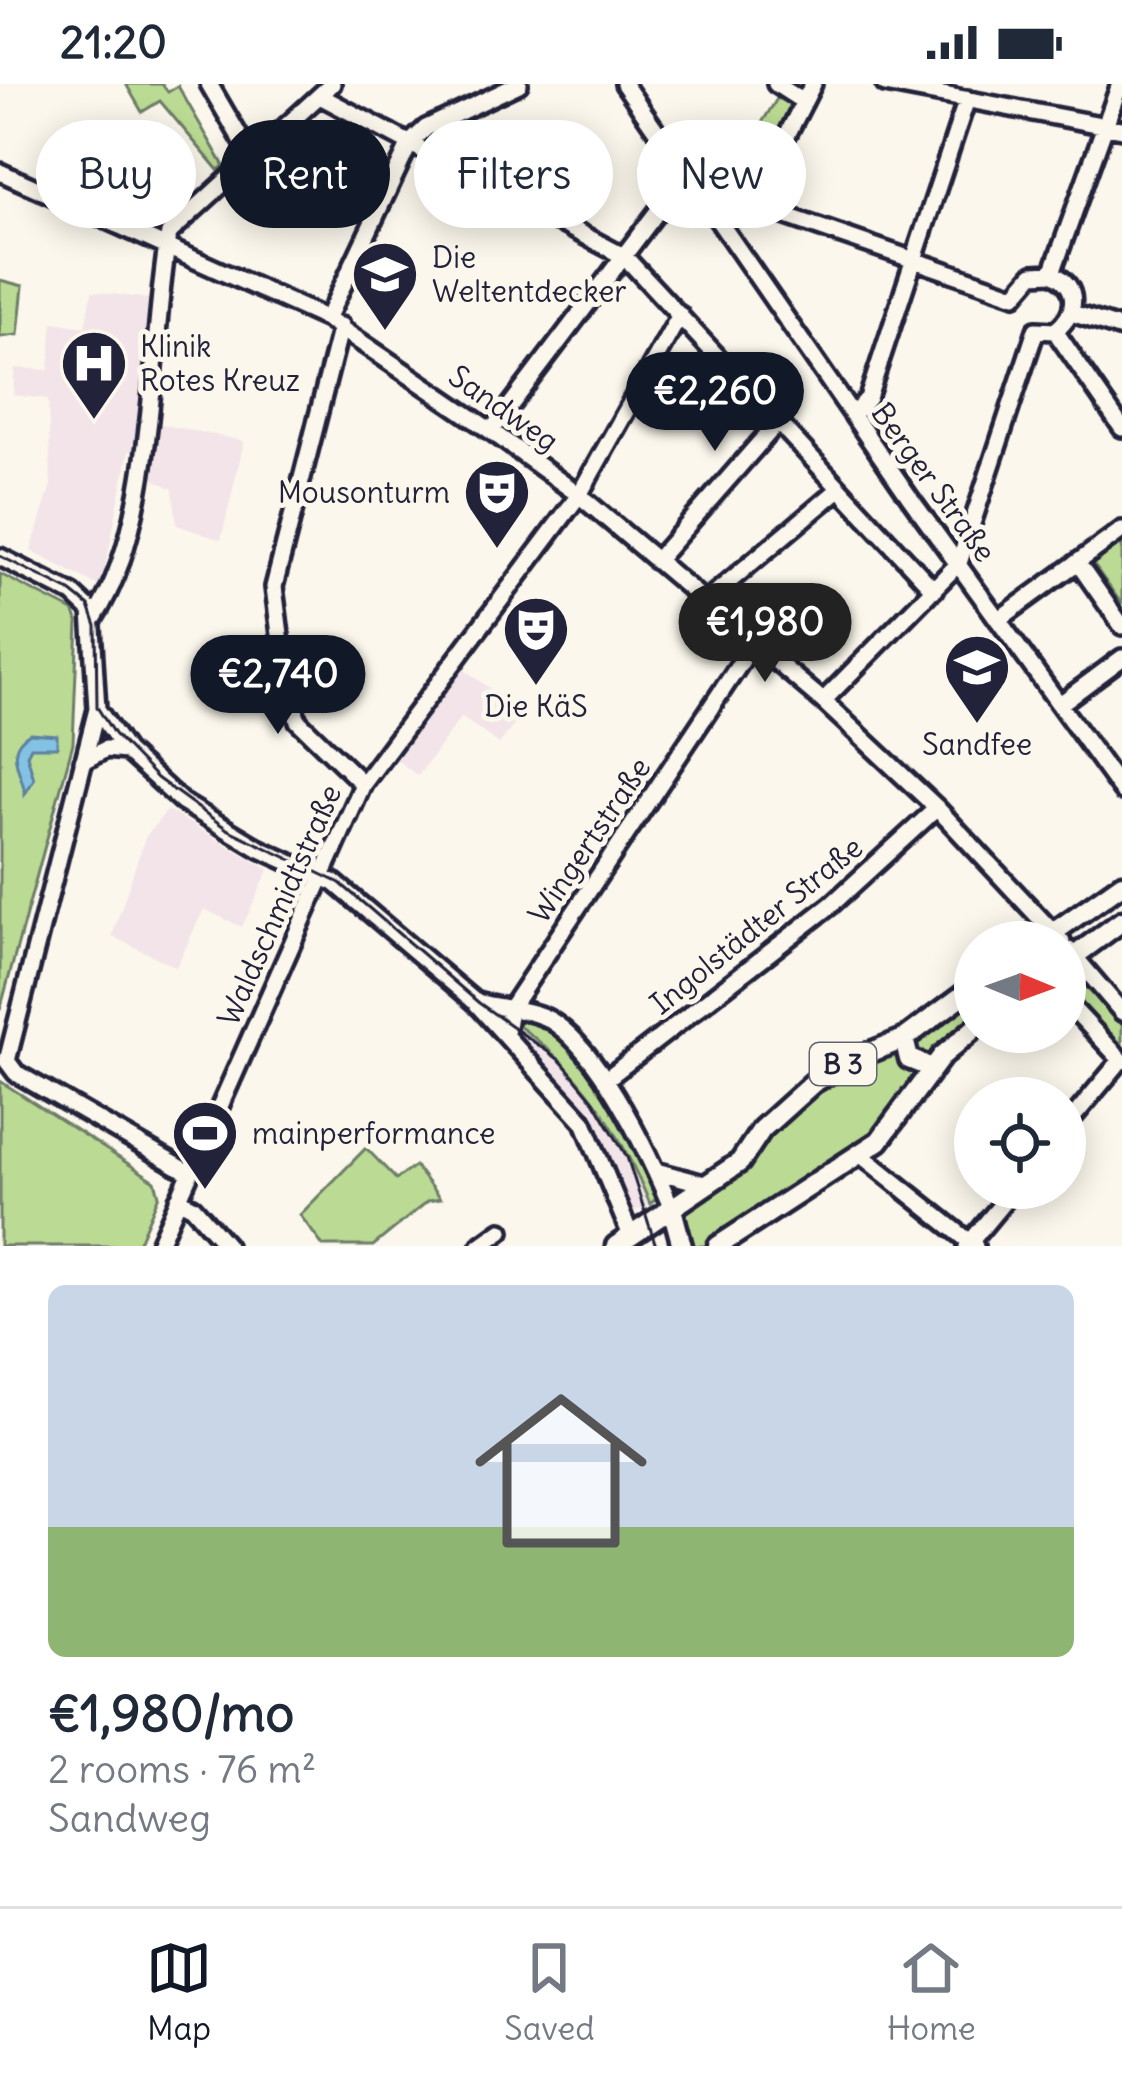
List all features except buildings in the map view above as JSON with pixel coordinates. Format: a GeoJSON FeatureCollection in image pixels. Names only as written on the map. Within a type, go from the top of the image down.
{"type":"FeatureCollection","features":[{"type":"Feature","properties":{"kind":"main road"},"geometry":{"type":"LineString","coordinates":[[1082,921],[1091,906],[1122,884]]}},
{"type":"Feature","properties":{"kind":"main road"},"geometry":{"type":"LineString","coordinates":[[1086,937],[1122,921]]}},
{"type":"Feature","properties":{"kind":"main road","name":"B 3"},"geometry":{"type":"LineString","coordinates":[[631,1243],[740,1162],[762,1129],[814,1083],[853,1059],[904,1040],[954,1002]]}},
{"type":"Feature","properties":{"kind":"main road"},"geometry":{"type":"LineString","coordinates":[[904,1040],[909,1059],[932,1068]]}},
{"type":"Feature","properties":{"kind":"main road","name":"B 3"},"geometry":{"type":"LineString","coordinates":[[718,1246],[861,1155],[899,1120],[932,1068],[954,1048]]}},
{"type":"Feature","properties":{"kind":"main road"},"geometry":{"type":"LineString","coordinates":[[664,1214],[682,1246]]}},
{"type":"Feature","properties":{"kind":"street"},"geometry":{"type":"LineString","coordinates":[[209,84],[230,120]]}},
{"type":"Feature","properties":{"kind":"street"},"geometry":{"type":"LineString","coordinates":[[363,784],[298,721],[285,674],[274,587],[334,323],[410,142],[426,128],[519,84]]}},
{"type":"Feature","properties":{"kind":"street","name":"Berger Straße"},"geometry":{"type":"LineString","coordinates":[[624,84],[649,120]]}},
{"type":"Feature","properties":{"kind":"street"},"geometry":{"type":"LineString","coordinates":[[776,84],[804,102]]}},
{"type":"Feature","properties":{"kind":"street"},"geometry":{"type":"LineString","coordinates":[[813,84],[752,204],[1016,295],[1025,278],[1052,273],[1071,288],[1072,313],[1054,331],[1036,330],[959,563],[823,701]]}},
{"type":"Feature","properties":{"kind":"street"},"geometry":{"type":"LineString","coordinates":[[885,84],[1114,127]]}},
{"type":"Feature","properties":{"kind":"street"},"geometry":{"type":"LineString","coordinates":[[1052,273],[1114,127],[1120,84]]}},
{"type":"Feature","properties":{"kind":"street"},"geometry":{"type":"LineString","coordinates":[[293,120],[326,90],[410,142],[625,257],[934,590]]}},
{"type":"Feature","properties":{"kind":"street"},"geometry":{"type":"LineString","coordinates":[[853,415],[868,398],[967,98]]}},
{"type":"Feature","properties":{"kind":"street","name":"Sandweg"},"geometry":{"type":"LineString","coordinates":[[0,172],[334,323],[490,430],[579,495],[823,701],[937,808],[1043,921]]}},
{"type":"Feature","properties":{"kind":"street"},"geometry":{"type":"LineString","coordinates":[[188,1172],[16,1073],[7,1061],[97,709],[94,618],[111,587],[141,468],[166,247],[176,221],[220,185]]}},
{"type":"Feature","properties":{"kind":"street"},"geometry":{"type":"LineString","coordinates":[[490,430],[647,228]]}},
{"type":"Feature","properties":{"kind":"street","name":"Berger Straße"},"geometry":{"type":"LineString","coordinates":[[723,228],[1121,788]]}},
{"type":"Feature","properties":{"kind":"street"},"geometry":{"type":"LineString","coordinates":[[1072,313],[1122,329]]}},
{"type":"Feature","properties":{"kind":"street","name":"Waldschmidtstraße"},"geometry":{"type":"LineString","coordinates":[[158,1246],[363,784],[579,495],[680,316]]}},
{"type":"Feature","properties":{"kind":"street"},"geometry":{"type":"LineString","coordinates":[[1054,331],[1122,428]]}},
{"type":"Feature","properties":{"kind":"street"},"geometry":{"type":"LineString","coordinates":[[656,561],[777,423]]}},
{"type":"Feature","properties":{"kind":"street"},"geometry":{"type":"LineString","coordinates":[[706,601],[838,490]]}},
{"type":"Feature","properties":{"kind":"street"},"geometry":{"type":"LineString","coordinates":[[942,539],[972,526]]}},
{"type":"Feature","properties":{"kind":"street"},"geometry":{"type":"LineString","coordinates":[[998,620],[1122,530]]}},
{"type":"Feature","properties":{"kind":"street"},"geometry":{"type":"LineString","coordinates":[[0,557],[76,596],[94,618]]}},
{"type":"Feature","properties":{"kind":"street"},"geometry":{"type":"LineString","coordinates":[[1078,563],[1122,626]]}},
{"type":"Feature","properties":{"kind":"street","name":"Wingertstraße"},"geometry":{"type":"LineString","coordinates":[[509,1010],[755,641]]}},
{"type":"Feature","properties":{"kind":"street"},"geometry":{"type":"LineString","coordinates":[[1060,704],[1122,658]]}},
{"type":"Feature","properties":{"kind":"street"},"geometry":{"type":"LineString","coordinates":[[97,709],[126,751],[182,802],[227,832],[322,875],[474,1001],[590,1130],[631,1243]]}},
{"type":"Feature","properties":{"kind":"street"},"geometry":{"type":"LineString","coordinates":[[83,761],[106,749],[126,751]]}},
{"type":"Feature","properties":{"kind":"street","name":"Ingolstädter Straße"},"geometry":{"type":"LineString","coordinates":[[605,1080],[831,905],[937,808]]}},
{"type":"Feature","properties":{"kind":"street","name":"Sandweg"},"geometry":{"type":"LineString","coordinates":[[1086,970],[1122,1012]]}},
{"type":"Feature","properties":{"kind":"street"},"geometry":{"type":"LineString","coordinates":[[474,1001],[555,1024],[605,1080],[656,1171],[664,1214]]}},
{"type":"Feature","properties":{"kind":"street"},"geometry":{"type":"LineString","coordinates":[[506,1034],[509,1010]]}},
{"type":"Feature","properties":{"kind":"street"},"geometry":{"type":"LineString","coordinates":[[1086,1022],[1121,1060],[1086,1102]]}},
{"type":"Feature","properties":{"kind":"street"},"geometry":{"type":"LineString","coordinates":[[861,1155],[970,1245],[998,1209]]}},
{"type":"Feature","properties":{"kind":"street"},"geometry":{"type":"LineString","coordinates":[[656,1171],[708,1185]]}},
{"type":"Feature","properties":{"kind":"street"},"geometry":{"type":"LineString","coordinates":[[178,1199],[193,1207],[227,1246]]}},
{"type":"Feature","properties":{"kind":"street"},"geometry":{"type":"LineString","coordinates":[[480,1246],[501,1231]]}},
{"type":"Feature","properties":{"kind":"shaded area","name":"Klinik Rotes Kreuz"},"geometry":{"type":"Polygon","coordinates":[[[92,291],[155,300],[135,451],[129,451],[101,587],[31,551],[51,485],[48,399],[13,395],[15,368],[49,370],[53,322],[85,327],[92,291]]]}},
{"type":"Feature","properties":{"kind":"shaded area","name":"Klinik Rotes Kreuz"},"geometry":{"type":"Polygon","coordinates":[[[160,424],[244,441],[221,540],[177,525],[173,489],[152,478],[160,424]]]}},
{"type":"Feature","properties":{"kind":"shaded area"},"geometry":{"type":"Polygon","coordinates":[[[463,669],[523,713],[499,744],[461,717],[418,776],[397,760],[463,669]]]}},
{"type":"Feature","properties":{"kind":"shaded area"},"geometry":{"type":"Polygon","coordinates":[[[167,810],[269,870],[242,927],[204,909],[176,967],[112,936],[145,838],[167,810]]]}},
{"type":"Feature","properties":{"kind":"shaded area"},"geometry":{"type":"Polygon","coordinates":[[[513,1022],[561,1056],[596,1100],[629,1154],[650,1204],[632,1213],[598,1135],[534,1053],[508,1031],[513,1022]]]}},
{"type":"Feature","properties":{"kind":"green space"},"geometry":{"type":"Polygon","coordinates":[[[126,84],[162,84],[168,92],[178,86],[220,159],[220,169],[196,144],[196,120],[176,120],[160,101],[142,112],[126,84]]]}},
{"type":"Feature","properties":{"kind":"green space"},"geometry":{"type":"Polygon","coordinates":[[[780,94],[797,103],[788,120],[764,120],[780,94]]]}},
{"type":"Feature","properties":{"kind":"green space"},"geometry":{"type":"Polygon","coordinates":[[[0,280],[23,286],[18,335],[0,337],[0,280]]]}},
{"type":"Feature","properties":{"kind":"green space"},"geometry":{"type":"Polygon","coordinates":[[[1122,538],[1122,603],[1121,603],[1091,561],[1122,538]]]}},
{"type":"Feature","properties":{"kind":"green space"},"geometry":{"type":"Polygon","coordinates":[[[0,574],[73,611],[78,622],[73,743],[0,1010],[0,574]]]}},
{"type":"Feature","properties":{"kind":"green space"},"geometry":{"type":"Polygon","coordinates":[[[1086,983],[1122,1024],[1122,1053],[1086,1012],[1086,983]]]}},
{"type":"Feature","properties":{"kind":"green space"},"geometry":{"type":"Polygon","coordinates":[[[954,1012],[954,1040],[930,1061],[918,1060],[913,1040],[954,1012]]]}},
{"type":"Feature","properties":{"kind":"green space"},"geometry":{"type":"Polygon","coordinates":[[[516,1017],[540,1023],[563,1038],[604,1086],[663,1192],[650,1204],[625,1150],[595,1102],[559,1059],[513,1022],[516,1017]]]}},
{"type":"Feature","properties":{"kind":"green space"},"geometry":{"type":"Polygon","coordinates":[[[899,1049],[908,1067],[919,1073],[881,1131],[708,1246],[688,1246],[679,1216],[746,1166],[766,1136],[834,1075],[899,1049]]]}},
{"type":"Feature","properties":{"kind":"green space"},"geometry":{"type":"Polygon","coordinates":[[[0,1081],[155,1181],[159,1195],[137,1246],[0,1246],[0,1081]]]}},
{"type":"Feature","properties":{"kind":"green space"},"geometry":{"type":"Polygon","coordinates":[[[366,1148],[396,1179],[415,1166],[440,1199],[428,1201],[373,1246],[323,1246],[300,1215],[366,1148]]]}},
{"type":"Feature","properties":{"kind":"water"},"geometry":{"type":"Polygon","coordinates":[[[30,733],[57,735],[57,747],[31,747],[27,755],[34,779],[25,794],[15,755],[30,733]]]}},
{"type":"Feature","properties":{"kind":"tram line"},"geometry":{"type":"LineString","coordinates":[[0,556],[70,591],[89,606],[96,626],[97,707],[114,734],[157,778],[227,829],[340,883],[479,1003],[561,1061],[594,1101],[627,1157],[656,1246]]}},
{"type":"Feature","properties":{"kind":"place","name":"Die Weltentdecker"},"geometry":{"type":"Point","coordinates":[385,333]}},
{"type":"Feature","properties":{"kind":"place","name":"Klinik Rotes Kreuz"},"geometry":{"type":"Point","coordinates":[94,422]}},
{"type":"Feature","properties":{"kind":"place","name":"Mousonturm"},"geometry":{"type":"Point","coordinates":[497,551]}},
{"type":"Feature","properties":{"kind":"place","name":"Die KäS"},"geometry":{"type":"Point","coordinates":[536,688]}},
{"type":"Feature","properties":{"kind":"place","name":"Sandfee"},"geometry":{"type":"Point","coordinates":[977,726]}},
{"type":"Feature","properties":{"kind":"place","name":"mainperformance"},"geometry":{"type":"Point","coordinates":[205,1192]}}]}
